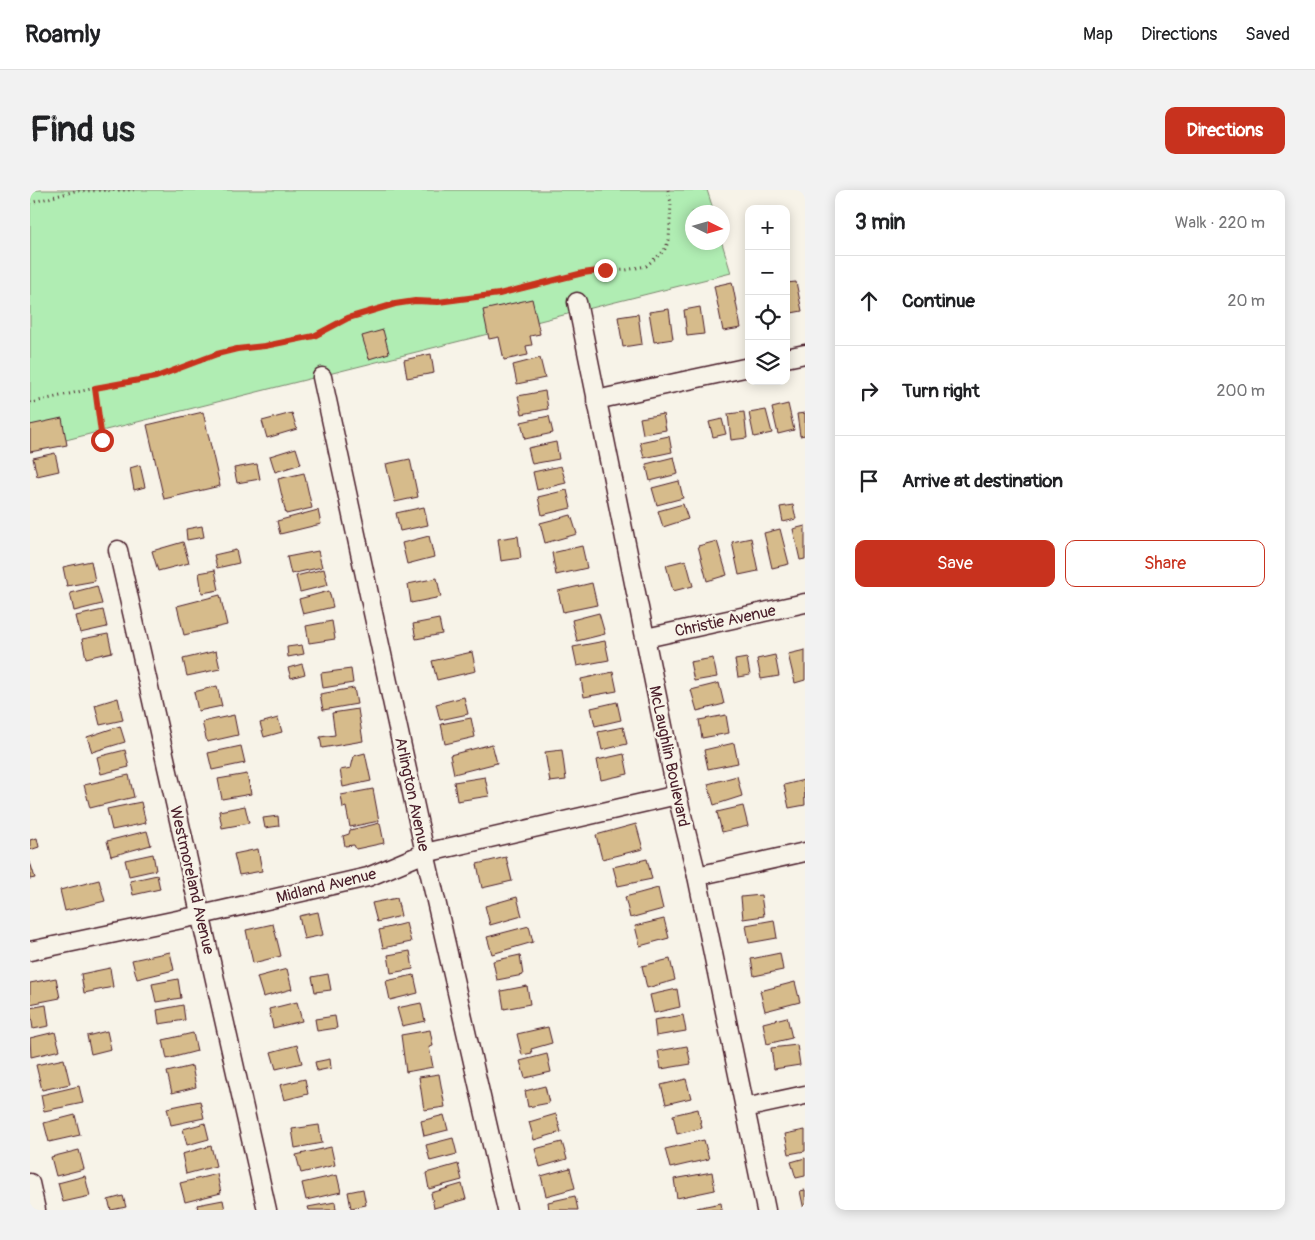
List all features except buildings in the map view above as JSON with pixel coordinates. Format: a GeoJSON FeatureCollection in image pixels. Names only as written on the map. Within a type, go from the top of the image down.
{"type":"FeatureCollection","features":[{"type":"Feature","properties":{"kind":"street","name":"McLaughlin Boulevard"},"geometry":{"type":"LineString","coordinates":[[577,302],[677,795],[696,876],[766,1210]]}},
{"type":"Feature","properties":{"kind":"street"},"geometry":{"type":"LineString","coordinates":[[790,357],[805,354]]}},
{"type":"Feature","properties":{"kind":"street"},"geometry":{"type":"LineString","coordinates":[[596,400],[745,368]]}},
{"type":"Feature","properties":{"kind":"street","name":"Arlington Avenue"},"geometry":{"type":"LineString","coordinates":[[322,377],[425,853],[507,1210]]}},
{"type":"Feature","properties":{"kind":"street","name":"Westmoreland Avenue"},"geometry":{"type":"LineString","coordinates":[[118,550],[267,1210]]}},
{"type":"Feature","properties":{"kind":"street","name":"Christie Avenue"},"geometry":{"type":"LineString","coordinates":[[646,638],[805,603]]}},
{"type":"Feature","properties":{"kind":"street","name":"Midland Avenue"},"geometry":{"type":"LineString","coordinates":[[30,951],[368,877],[425,853],[677,795]]}},
{"type":"Feature","properties":{"kind":"street"},"geometry":{"type":"LineString","coordinates":[[696,876],[805,852]]}},
{"type":"Feature","properties":{"kind":"street"},"geometry":{"type":"LineString","coordinates":[[745,1108],[805,1095]]}},
{"type":"Feature","properties":{"kind":"street"},"geometry":{"type":"LineString","coordinates":[[30,1183],[36,1210]]}},
{"type":"Feature","properties":{"kind":"path"},"geometry":{"type":"LineString","coordinates":[[30,203],[75,191],[134,190]]}},
{"type":"Feature","properties":{"kind":"path"},"geometry":{"type":"LineString","coordinates":[[30,403],[95,388],[156,377],[217,354],[237,349],[265,346],[314,336],[348,318],[395,304],[415,301],[438,302],[499,294],[583,273],[626,270],[646,266],[664,251],[670,240],[671,203],[668,190]]}},
{"type":"Feature","properties":{"kind":"path"},"geometry":{"type":"LineString","coordinates":[[95,388],[102,440]]}},
{"type":"Feature","properties":{"kind":"green space"},"geometry":{"type":"Polygon","coordinates":[[[30,190],[707,190],[712,205],[685,205],[685,250],[724,250],[731,273],[30,449],[30,190]]]}},
{"type":"Feature","properties":{"kind":"route"},"geometry":{"type":"LineString","coordinates":[[102,440],[95,388],[156,377],[217,354],[237,349],[265,346],[314,336],[348,318],[395,304],[415,301],[438,302],[499,294],[583,273],[605,270]]}}]}
